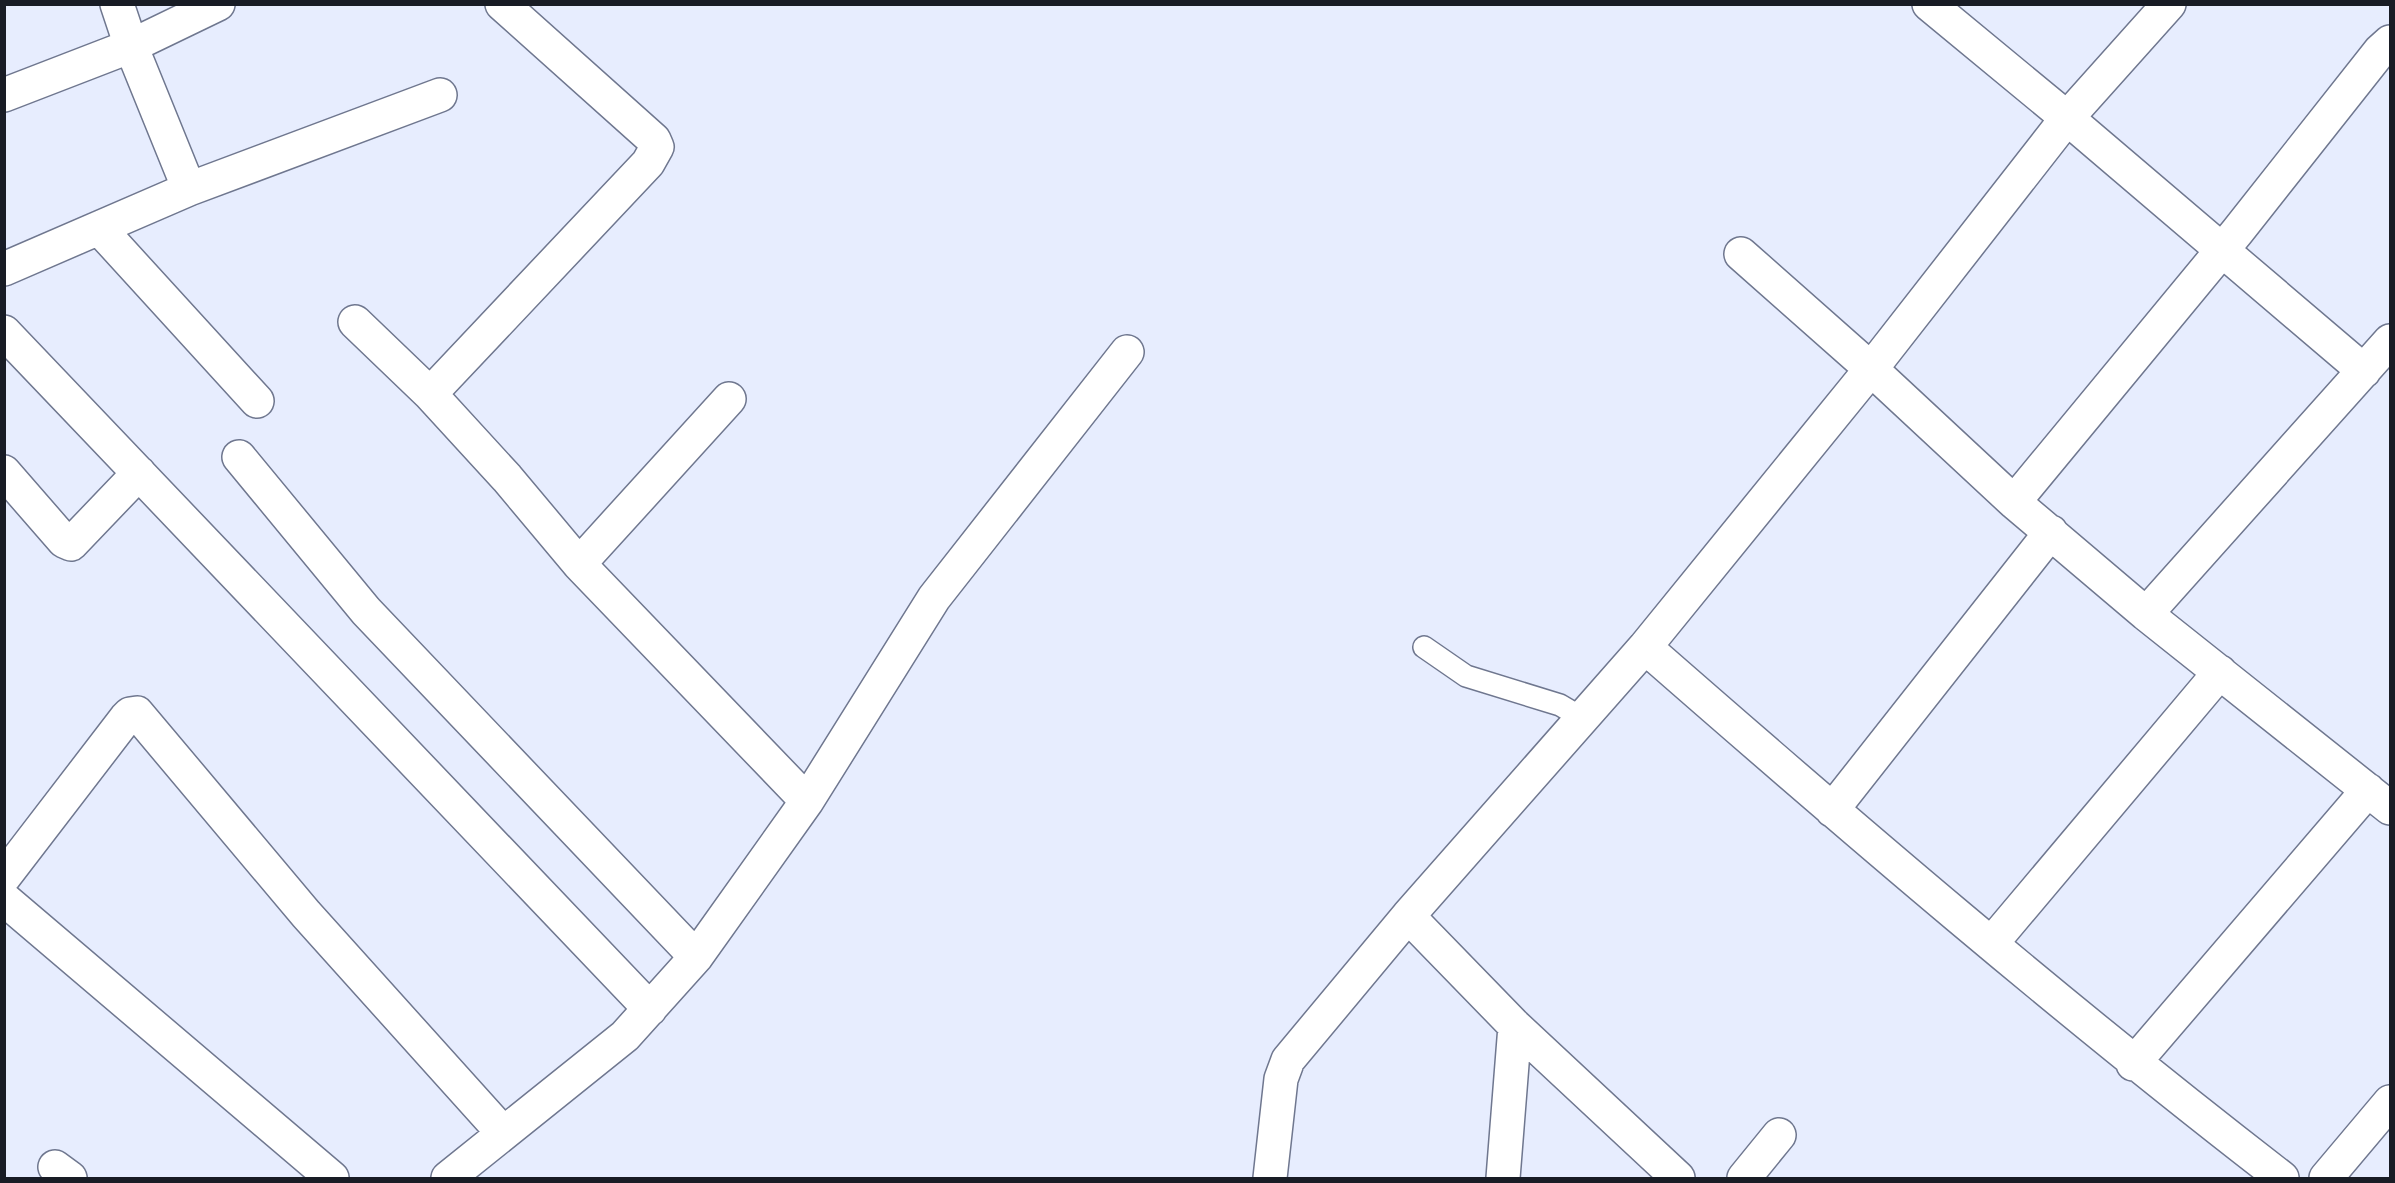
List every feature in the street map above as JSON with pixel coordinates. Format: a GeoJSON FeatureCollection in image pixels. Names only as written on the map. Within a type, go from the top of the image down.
{"type":"FeatureCollection","features":[{"type":"Feature","properties":{"kind":"street"},"geometry":{"type":"LineString","coordinates":[[117,4],[130,46],[189,189]]}},
{"type":"Feature","properties":{"kind":"street"},"geometry":{"type":"LineString","coordinates":[[4,95],[130,46],[218,4]]}},
{"type":"Feature","properties":{"kind":"street"},"geometry":{"type":"LineString","coordinates":[[430,394],[648,163],[657,147],[654,140],[502,4]]}},
{"type":"Feature","properties":{"kind":"street"},"geometry":{"type":"LineString","coordinates":[[1929,4],[2223,249],[2364,371]]}},
{"type":"Feature","properties":{"kind":"street"},"geometry":{"type":"LineString","coordinates":[[1270,1179],[1281,1079],[1288,1060],[1408,916],[1645,647],[1870,369],[2067,118],[2169,4]]}},
{"type":"Feature","properties":{"kind":"street"},"geometry":{"type":"LineString","coordinates":[[2014,502],[2223,249],[2380,51],[2391,42]]}},
{"type":"Feature","properties":{"kind":"street"},"geometry":{"type":"LineString","coordinates":[[4,269],[189,189],[440,94]]}},
{"type":"Feature","properties":{"kind":"street"},"geometry":{"type":"LineString","coordinates":[[99,228],[257,401]]}},
{"type":"Feature","properties":{"kind":"street"},"geometry":{"type":"LineString","coordinates":[[1741,254],[2014,502],[2146,614],[2379,799],[2133,1064]]}},
{"type":"Feature","properties":{"kind":"street"},"geometry":{"type":"LineString","coordinates":[[355,322],[430,394],[507,478],[579,564],[807,801]]}},
{"type":"Feature","properties":{"kind":"street"},"geometry":{"type":"LineString","coordinates":[[4,332],[650,1009]]}},
{"type":"Feature","properties":{"kind":"street"},"geometry":{"type":"LineString","coordinates":[[2146,614],[2391,341]]}},
{"type":"Feature","properties":{"kind":"street"},"geometry":{"type":"LineString","coordinates":[[448,1179],[625,1036],[696,957],[807,801],[934,598],[1126,352]]}},
{"type":"Feature","properties":{"kind":"street"},"geometry":{"type":"LineString","coordinates":[[579,564],[729,399]]}},
{"type":"Feature","properties":{"kind":"street"},"geometry":{"type":"LineString","coordinates":[[239,457],[366,611],[696,957]]}},
{"type":"Feature","properties":{"kind":"street"},"geometry":{"type":"LineString","coordinates":[[4,472],[64,542],[71,544],[139,473]]}},
{"type":"Feature","properties":{"kind":"street"},"geometry":{"type":"LineString","coordinates":[[1832,810],[2051,532]]}},
{"type":"Feature","properties":{"kind":"street"},"geometry":{"type":"LineString","coordinates":[[1645,647],[1832,810],[2133,1064],[2282,1179]]}},
{"type":"Feature","properties":{"kind":"street"},"geometry":{"type":"LineString","coordinates":[[1990,944],[2220,672]]}},
{"type":"Feature","properties":{"kind":"street"},"geometry":{"type":"LineString","coordinates":[[4,877],[126,718],[136,713],[306,914],[504,1133]]}},
{"type":"Feature","properties":{"kind":"street"},"geometry":{"type":"LineString","coordinates":[[4,899],[332,1179]]}},
{"type":"Feature","properties":{"kind":"street"},"geometry":{"type":"LineString","coordinates":[[1408,916],[1515,1026],[1677,1179]]}},
{"type":"Feature","properties":{"kind":"street"},"geometry":{"type":"LineString","coordinates":[[1503,1179],[1515,1026]]}},
{"type":"Feature","properties":{"kind":"street"},"geometry":{"type":"LineString","coordinates":[[2326,1179],[2391,1102]]}},
{"type":"Feature","properties":{"kind":"street"},"geometry":{"type":"LineString","coordinates":[[1744,1179],[1779,1135]]}},
{"type":"Feature","properties":{"kind":"lane"},"geometry":{"type":"LineString","coordinates":[[1424,647],[1466,676],[1560,705],[1582,718]]}}]}
